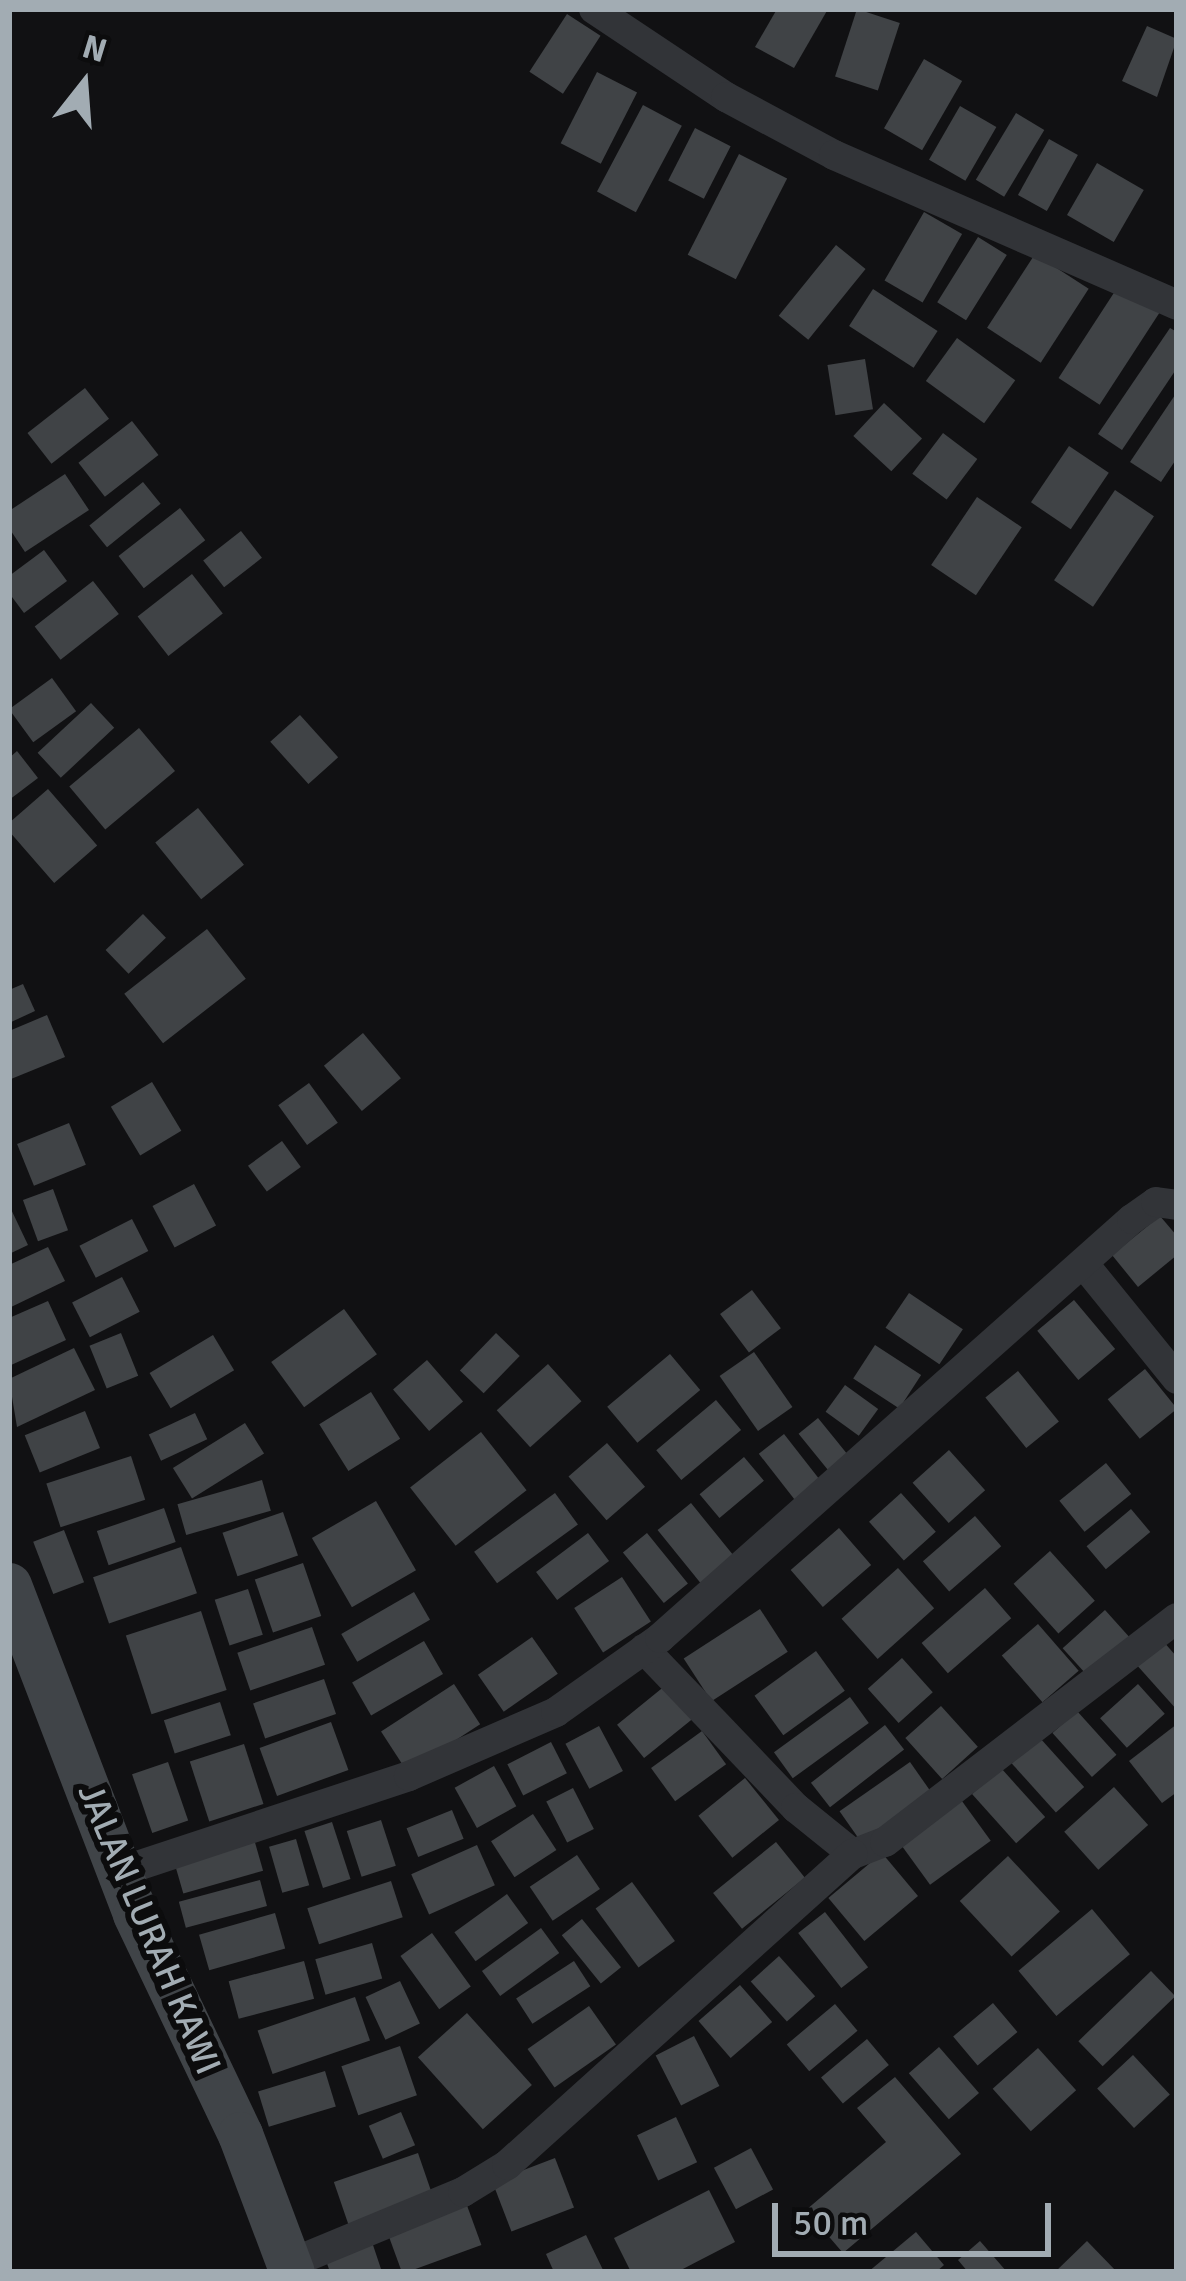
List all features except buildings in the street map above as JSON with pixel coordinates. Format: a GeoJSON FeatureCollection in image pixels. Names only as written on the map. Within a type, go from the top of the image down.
{"type":"FeatureCollection","features":[{"type":"Feature","properties":{"kind":"street"},"geometry":{"type":"LineString","coordinates":[[594,9],[726,98],[834,155],[1177,304]]}},
{"type":"Feature","properties":{"kind":"street"},"geometry":{"type":"LineString","coordinates":[[118,1872],[410,1776],[556,1712],[644,1648],[1156,1202],[1177,1205]]}},
{"type":"Feature","properties":{"kind":"street"},"geometry":{"type":"LineString","coordinates":[[1082,1263],[1177,1379]]}},
{"type":"Feature","properties":{"kind":"street","name":"JALAN LURAH KAWI"},"geometry":{"type":"LineString","coordinates":[[9,1585],[118,1872],[240,2134],[290,2268]]}},
{"type":"Feature","properties":{"kind":"street"},"geometry":{"type":"LineString","coordinates":[[290,2268],[445,2200],[507,2165],[854,1854],[885,1842],[1177,1618]]}},
{"type":"Feature","properties":{"kind":"street"},"geometry":{"type":"LineString","coordinates":[[644,1648],[796,1808],[854,1854]]}}]}
